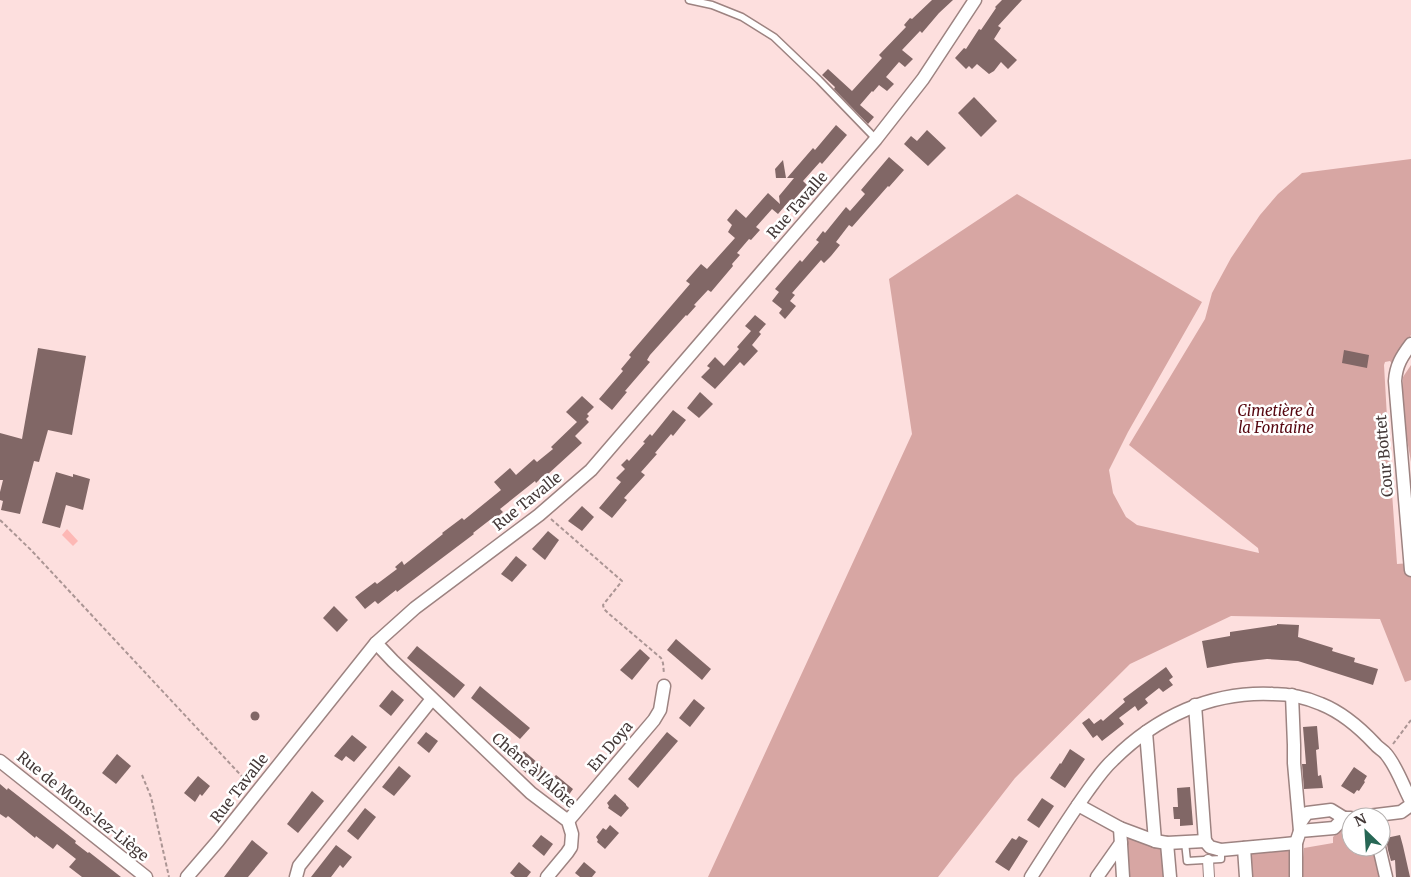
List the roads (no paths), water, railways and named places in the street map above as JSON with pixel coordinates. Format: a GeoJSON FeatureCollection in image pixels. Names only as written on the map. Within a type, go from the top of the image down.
{"type":"FeatureCollection","features":[{"type":"Feature","properties":{"kind":"street","name":"Rue Tavalle"},"geometry":{"type":"LineString","coordinates":[[188,877],[376,643],[415,608],[542,511],[591,470],[876,139],[923,79],[976,0]]}},
{"type":"Feature","properties":{"kind":"street","name":"Cour Bottet"},"geometry":{"type":"LineString","coordinates":[[1411,344],[1406,358],[1396,370],[1395,388],[1411,570]]}},
{"type":"Feature","properties":{"kind":"street","name":"Chêne à l'Alôre"},"geometry":{"type":"LineString","coordinates":[[376,643],[392,661],[531,793],[568,821],[572,834],[571,847],[547,877]]}},
{"type":"Feature","properties":{"kind":"street","name":"En Doya"},"geometry":{"type":"LineString","coordinates":[[568,821],[654,720],[660,710],[664,686]]}},
{"type":"Feature","properties":{"kind":"street"},"geometry":{"type":"LineString","coordinates":[[1030,877],[1078,805],[1113,760],[1146,732],[1195,705],[1210,700],[1242,694],[1292,695],[1330,708],[1367,736],[1386,754],[1411,801]]}},
{"type":"Feature","properties":{"kind":"street"},"geometry":{"type":"LineString","coordinates":[[1292,695],[1299,832],[1296,877]]}},
{"type":"Feature","properties":{"kind":"street"},"geometry":{"type":"LineString","coordinates":[[296,877],[298,866],[432,699]]}},
{"type":"Feature","properties":{"kind":"street"},"geometry":{"type":"LineString","coordinates":[[1195,705],[1206,841],[1210,847],[1221,850],[1244,848],[1299,832],[1334,828],[1341,823]]}},
{"type":"Feature","properties":{"kind":"street"},"geometry":{"type":"LineString","coordinates":[[1146,732],[1161,842],[1170,877]]}},
{"type":"Feature","properties":{"kind":"street","name":"Rue de Mons-lez-Liège"},"geometry":{"type":"LineString","coordinates":[[0,761],[146,877]]}},
{"type":"Feature","properties":{"kind":"street"},"geometry":{"type":"LineString","coordinates":[[1078,805],[1120,828],[1161,842],[1206,841]]}},
{"type":"Feature","properties":{"kind":"street"},"geometry":{"type":"LineString","coordinates":[[1391,813],[1401,812],[1411,805]]}},
{"type":"Feature","properties":{"kind":"street"},"geometry":{"type":"LineString","coordinates":[[1299,832],[1307,813],[1331,810],[1341,815]]}},
{"type":"Feature","properties":{"kind":"street"},"geometry":{"type":"LineString","coordinates":[[1120,828],[1123,877]]}},
{"type":"Feature","properties":{"kind":"street"},"geometry":{"type":"LineString","coordinates":[[1097,877],[1121,843]]}},
{"type":"Feature","properties":{"kind":"street"},"geometry":{"type":"LineString","coordinates":[[1244,848],[1246,877]]}},
{"type":"Feature","properties":{"kind":"street"},"geometry":{"type":"LineString","coordinates":[[1381,857],[1386,877]]}},
{"type":"Feature","properties":{"kind":"street"},"geometry":{"type":"LineString","coordinates":[[1208,860],[1209,877]]}},
{"type":"Feature","properties":{"kind":"lane"},"geometry":{"type":"LineString","coordinates":[[689,0],[712,5],[742,17],[774,37],[876,139]]}},
{"type":"Feature","properties":{"kind":"lane"},"geometry":{"type":"LineString","coordinates":[[1185,842],[1187,861],[1221,859],[1221,850]]}},
{"type":"Feature","properties":{"kind":"park label","name":"Cimetière à la Fontaine"},"geometry":{"type":"Point","coordinates":[1276,418]}}]}
